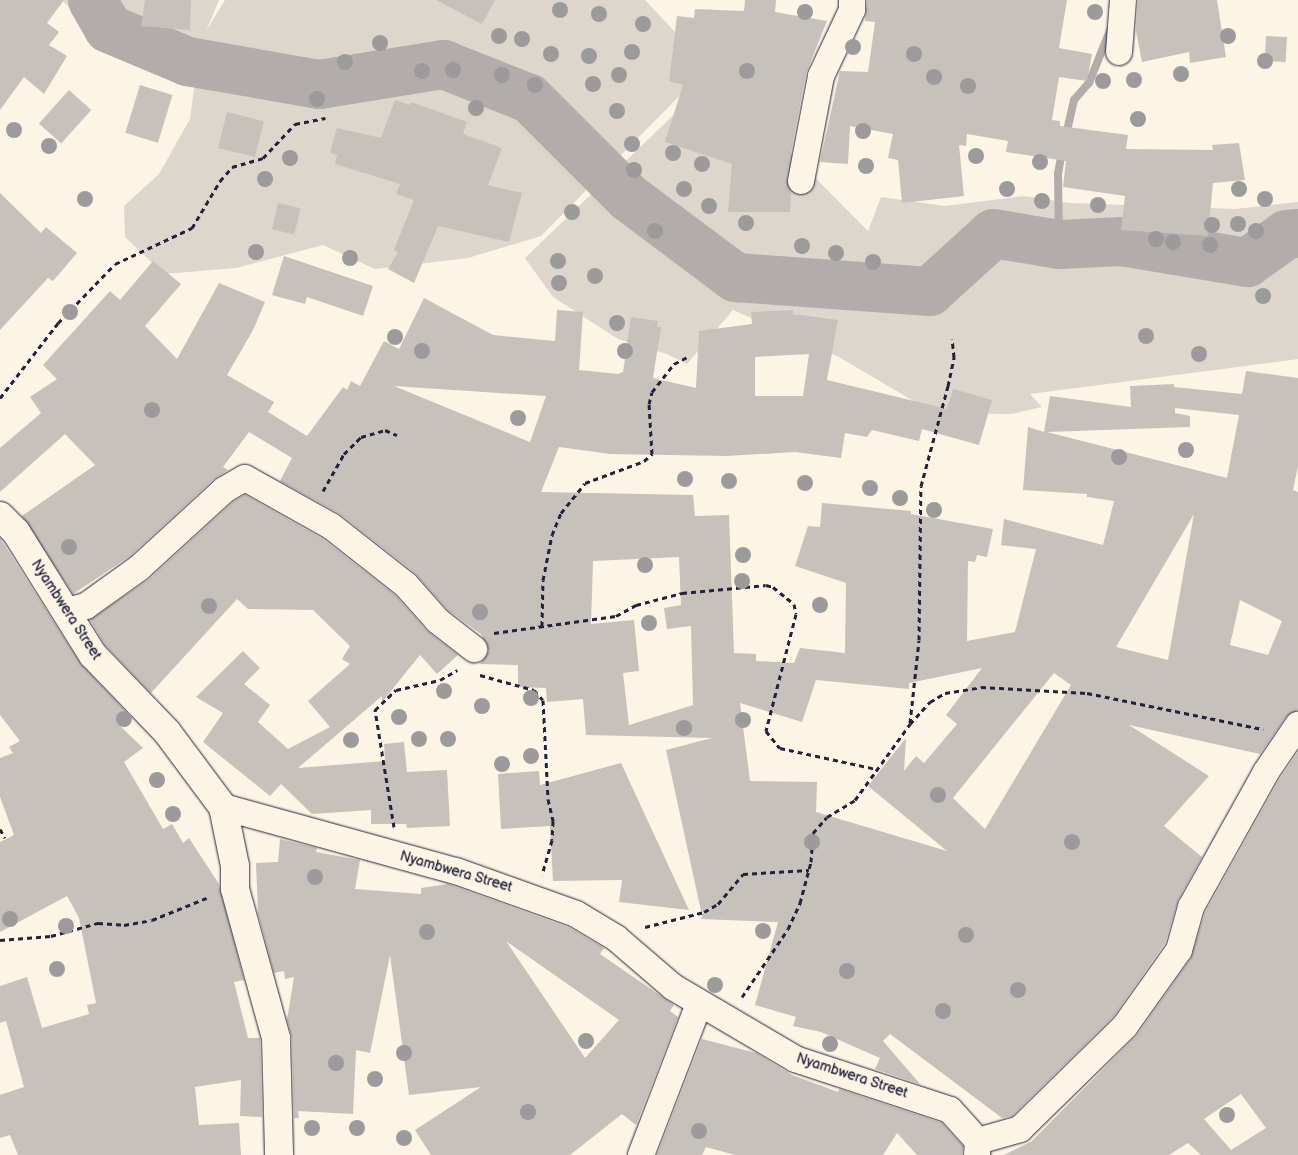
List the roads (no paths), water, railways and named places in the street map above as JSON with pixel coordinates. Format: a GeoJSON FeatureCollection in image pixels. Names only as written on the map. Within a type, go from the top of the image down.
{"type":"FeatureCollection","features":[{"type":"Feature","properties":{"kind":"street"},"geometry":{"type":"LineString","coordinates":[[801,181],[822,76],[852,10],[852,0]]}},
{"type":"Feature","properties":{"kind":"street"},"geometry":{"type":"LineString","coordinates":[[1119,52],[1123,0]]}},
{"type":"Feature","properties":{"kind":"street"},"geometry":{"type":"LineString","coordinates":[[67,611],[86,606],[139,568],[235,482],[251,480],[310,516],[331,526],[406,585],[468,658]]}},
{"type":"Feature","properties":{"kind":"street","name":"Nyambwera Street"},"geometry":{"type":"LineString","coordinates":[[0,516],[16,532],[93,655],[166,732],[223,807],[397,855],[533,896],[576,914],[616,938],[673,987],[795,1060],[950,1110],[978,1148]]}},
{"type":"Feature","properties":{"kind":"street"},"geometry":{"type":"LineString","coordinates":[[978,1148],[1020,1129],[1125,1026],[1179,950],[1191,907],[1266,772],[1293,732]]}},
{"type":"Feature","properties":{"kind":"street"},"geometry":{"type":"LineString","coordinates":[[223,807],[235,866],[235,889],[276,1038],[279,1155]]}},
{"type":"Feature","properties":{"kind":"street"},"geometry":{"type":"LineString","coordinates":[[641,1155],[699,1004]]}},
{"type":"Feature","properties":{"kind":"waterway"},"geometry":{"type":"LineString","coordinates":[[92,0],[108,28],[187,61],[319,84],[443,64],[529,98],[628,197],[735,277],[929,291],[993,233],[1059,244],[1121,241],[1247,262],[1286,234],[1298,233]]}},
{"type":"Feature","properties":{"kind":"waterway"},"geometry":{"type":"LineString","coordinates":[[1066,135],[1074,100],[1089,83],[1111,28]]}},
{"type":"Feature","properties":{"kind":"waterway"},"geometry":{"type":"LineString","coordinates":[[1059,244],[1058,174],[1062,151]]}}]}
